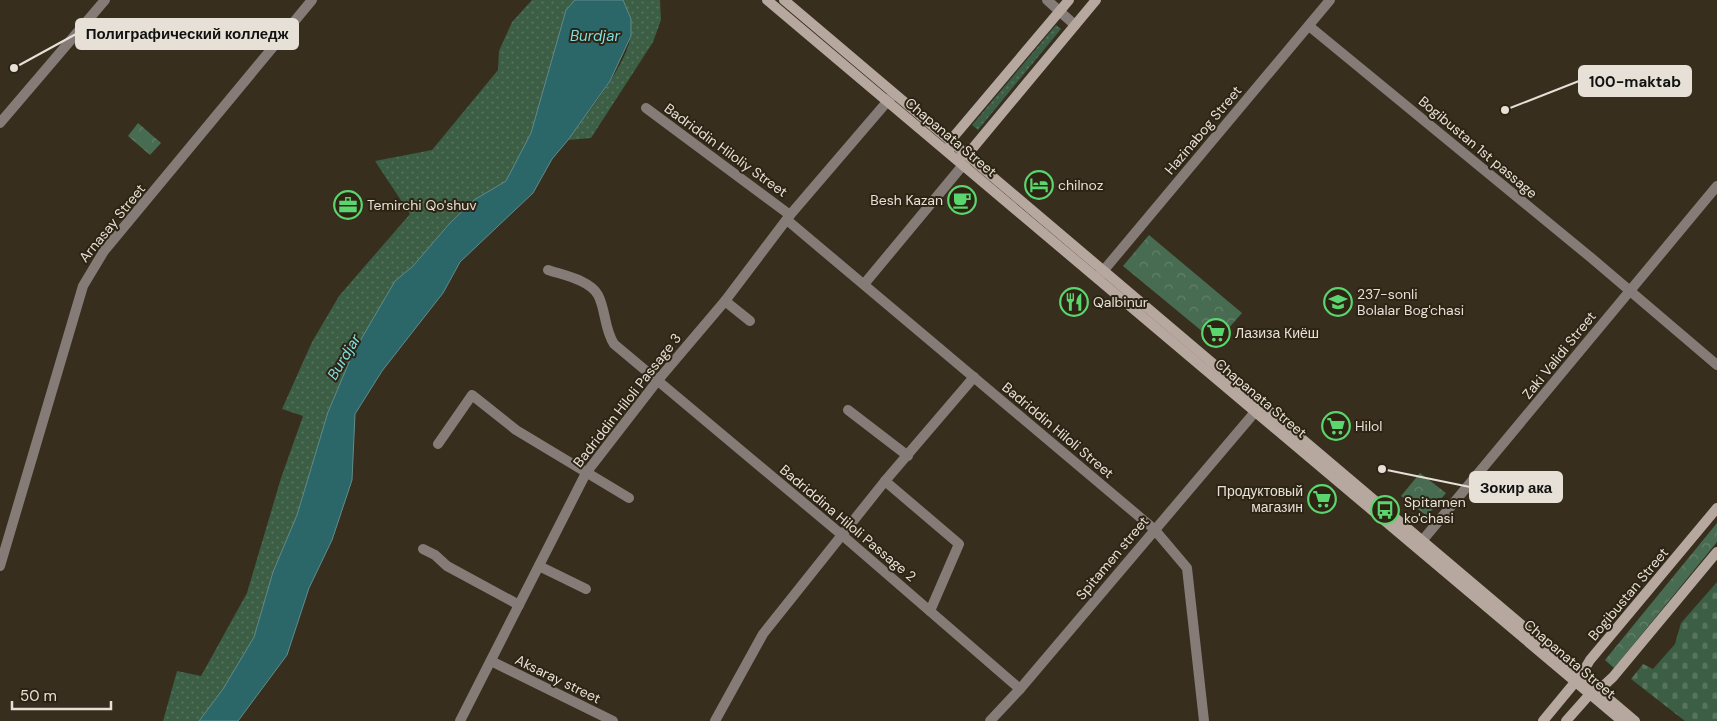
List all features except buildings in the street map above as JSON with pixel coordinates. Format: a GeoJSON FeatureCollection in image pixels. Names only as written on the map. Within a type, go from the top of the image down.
{"type":"FeatureCollection","features":[{"type":"Feature","properties":{"kind":"main road","name":"Chapanata Street"},"geometry":{"type":"LineString","coordinates":[[767,0],[950,141],[966,159],[1100,275],[1578,679],[1635,721]]}},
{"type":"Feature","properties":{"kind":"main road","name":"Chapanata Street"},"geometry":{"type":"LineString","coordinates":[[784,0],[891,97],[952,156],[966,159]]}},
{"type":"Feature","properties":{"kind":"main road"},"geometry":{"type":"LineString","coordinates":[[952,156],[950,141],[1069,0]]}},
{"type":"Feature","properties":{"kind":"main road"},"geometry":{"type":"LineString","coordinates":[[966,159],[1096,0]]}},
{"type":"Feature","properties":{"kind":"main road","name":"Chapanata Street"},"geometry":{"type":"LineString","coordinates":[[1258,408],[1422,541],[1578,679]]}},
{"type":"Feature","properties":{"kind":"main road","name":"Bogibustan Street"},"geometry":{"type":"LineString","coordinates":[[1543,721],[1578,679],[1590,660],[1717,508]]}},
{"type":"Feature","properties":{"kind":"main road"},"geometry":{"type":"LineString","coordinates":[[1566,721],[1594,692],[1613,678],[1717,552]]}},
{"type":"Feature","properties":{"kind":"main road","name":"Chapanata Street"},"geometry":{"type":"LineString","coordinates":[[1594,692],[1622,721]]}},
{"type":"Feature","properties":{"kind":"street"},"geometry":{"type":"LineString","coordinates":[[0,123],[105,0]]}},
{"type":"Feature","properties":{"kind":"street","name":"Arnasay Street"},"geometry":{"type":"LineString","coordinates":[[0,566],[83,286],[90,271],[104,251],[312,0]]}},
{"type":"Feature","properties":{"kind":"street"},"geometry":{"type":"LineString","coordinates":[[1047,0],[1075,25]]}},
{"type":"Feature","properties":{"kind":"street","name":"Hazinabog Street"},"geometry":{"type":"LineString","coordinates":[[1100,275],[1330,0]]}},
{"type":"Feature","properties":{"kind":"street","name":"Bogibustan 1st passage"},"geometry":{"type":"LineString","coordinates":[[1309,26],[1717,365]]}},
{"type":"Feature","properties":{"kind":"street","name":"Badriddin Hiloli Passage 3"},"geometry":{"type":"LineString","coordinates":[[460,721],[586,473],[658,380],[725,301],[788,217],[891,97]]}},
{"type":"Feature","properties":{"kind":"street","name":"Badriddin Hiloliy Street"},"geometry":{"type":"LineString","coordinates":[[646,108],[788,217]]}},
{"type":"Feature","properties":{"kind":"street"},"geometry":{"type":"LineString","coordinates":[[865,283],[966,159]]}},
{"type":"Feature","properties":{"kind":"street","name":"Zaki Validi Street"},"geometry":{"type":"LineString","coordinates":[[1422,541],[1717,186]]}},
{"type":"Feature","properties":{"kind":"street","name":"Badriddin Hiloli Street"},"geometry":{"type":"LineString","coordinates":[[788,217],[1154,529],[1186,568],[1204,721]]}},
{"type":"Feature","properties":{"kind":"street","name":"Badriddina Hiloli Passage 2"},"geometry":{"type":"LineString","coordinates":[[548,270],[592,288],[598,295],[607,331],[614,344],[842,535],[1020,689]]}},
{"type":"Feature","properties":{"kind":"street"},"geometry":{"type":"LineString","coordinates":[[725,301],[750,321]]}},
{"type":"Feature","properties":{"kind":"street"},"geometry":{"type":"LineString","coordinates":[[715,721],[763,634],[885,481],[974,376]]}},
{"type":"Feature","properties":{"kind":"street"},"geometry":{"type":"LineString","coordinates":[[438,444],[472,395],[516,430],[629,498]]}},
{"type":"Feature","properties":{"kind":"street","name":"Spitamen street"},"geometry":{"type":"LineString","coordinates":[[990,721],[1020,689],[1258,408]]}},
{"type":"Feature","properties":{"kind":"street"},"geometry":{"type":"LineString","coordinates":[[848,410],[908,456]]}},
{"type":"Feature","properties":{"kind":"street"},"geometry":{"type":"LineString","coordinates":[[885,481],[959,544],[930,611]]}},
{"type":"Feature","properties":{"kind":"street"},"geometry":{"type":"LineString","coordinates":[[424,549],[436,555],[447,566],[519,605]]}},
{"type":"Feature","properties":{"kind":"street"},"geometry":{"type":"LineString","coordinates":[[540,566],[586,589]]}},
{"type":"Feature","properties":{"kind":"street","name":"Aksaray street"},"geometry":{"type":"LineString","coordinates":[[491,661],[613,721]]}},
{"type":"Feature","properties":{"kind":"green space"},"geometry":{"type":"Polygon","coordinates":[[[532,0],[575,0],[566,10],[531,133],[506,181],[474,200],[450,223],[413,266],[395,281],[353,353],[328,412],[297,515],[273,572],[254,637],[223,689],[199,721],[163,721],[177,671],[201,676],[247,593],[281,478],[303,416],[282,409],[312,342],[339,296],[410,214],[375,161],[432,150],[498,70],[499,51],[512,22],[532,0]]]}},
{"type":"Feature","properties":{"kind":"green space"},"geometry":{"type":"Polygon","coordinates":[[[623,0],[660,0],[661,20],[653,42],[591,138],[568,140],[605,89],[628,46],[631,25],[623,0]]]}},
{"type":"Feature","properties":{"kind":"green space"},"geometry":{"type":"Polygon","coordinates":[[[1056,25],[1061,29],[978,130],[972,125],[1056,25]]]}},
{"type":"Feature","properties":{"kind":"green space"},"geometry":{"type":"Polygon","coordinates":[[[138,123],[161,143],[150,155],[128,136],[138,123]]]}},
{"type":"Feature","properties":{"kind":"green space"},"geometry":{"type":"Polygon","coordinates":[[[1149,235],[1242,313],[1227,330],[1214,319],[1203,332],[1123,266],[1149,235]]]}},
{"type":"Feature","properties":{"kind":"green space"},"geometry":{"type":"Polygon","coordinates":[[[1420,473],[1446,493],[1427,516],[1401,496],[1420,473]]]}},
{"type":"Feature","properties":{"kind":"green space"},"geometry":{"type":"Polygon","coordinates":[[[1717,523],[1717,542],[1614,668],[1605,660],[1717,523]]]}},
{"type":"Feature","properties":{"kind":"green space"},"geometry":{"type":"Polygon","coordinates":[[[1717,582],[1717,721],[1685,721],[1631,679],[1643,664],[1653,669],[1675,644],[1681,623],[1717,582]]]}},
{"type":"Feature","properties":{"kind":"water","name":"Burdjar"},"geometry":{"type":"Polygon","coordinates":[[[575,0],[623,0],[631,19],[631,36],[610,81],[568,140],[552,159],[533,193],[460,262],[443,293],[382,371],[355,414],[352,480],[332,540],[309,588],[287,655],[238,721],[199,721],[223,689],[254,637],[273,572],[297,515],[328,412],[353,353],[395,281],[413,266],[450,223],[474,200],[506,181],[531,133],[566,10],[575,0]]]}},
{"type":"Feature","properties":{"kind":"place","name":"Полиграфический колледж"},"geometry":{"type":"Point","coordinates":[14,68]}},
{"type":"Feature","properties":{"kind":"place","name":"100-maktab"},"geometry":{"type":"Point","coordinates":[1505,110]}},
{"type":"Feature","properties":{"kind":"place","name":"chilnoz"},"geometry":{"type":"Point","coordinates":[1039,185]}},
{"type":"Feature","properties":{"kind":"place","name":"Besh Kazan"},"geometry":{"type":"Point","coordinates":[962,200]}},
{"type":"Feature","properties":{"kind":"place","name":"Temirchi Qo'shuv"},"geometry":{"type":"Point","coordinates":[348,205]}},
{"type":"Feature","properties":{"kind":"place","name":"Qalbinur"},"geometry":{"type":"Point","coordinates":[1074,302]}},
{"type":"Feature","properties":{"kind":"place","name":"237-sonli Bolalar Bog'chasi"},"geometry":{"type":"Point","coordinates":[1338,302]}},
{"type":"Feature","properties":{"kind":"place","name":"Лазиза Киёш"},"geometry":{"type":"Point","coordinates":[1216,333]}},
{"type":"Feature","properties":{"kind":"place","name":"Hilol"},"geometry":{"type":"Point","coordinates":[1336,426]}},
{"type":"Feature","properties":{"kind":"place","name":"Зокир ака"},"geometry":{"type":"Point","coordinates":[1382,469]}},
{"type":"Feature","properties":{"kind":"place","name":"Продуктовый магазин"},"geometry":{"type":"Point","coordinates":[1322,499]}},
{"type":"Feature","properties":{"kind":"place","name":"Spitamen ko'chasi"},"geometry":{"type":"Point","coordinates":[1385,510]}}]}
